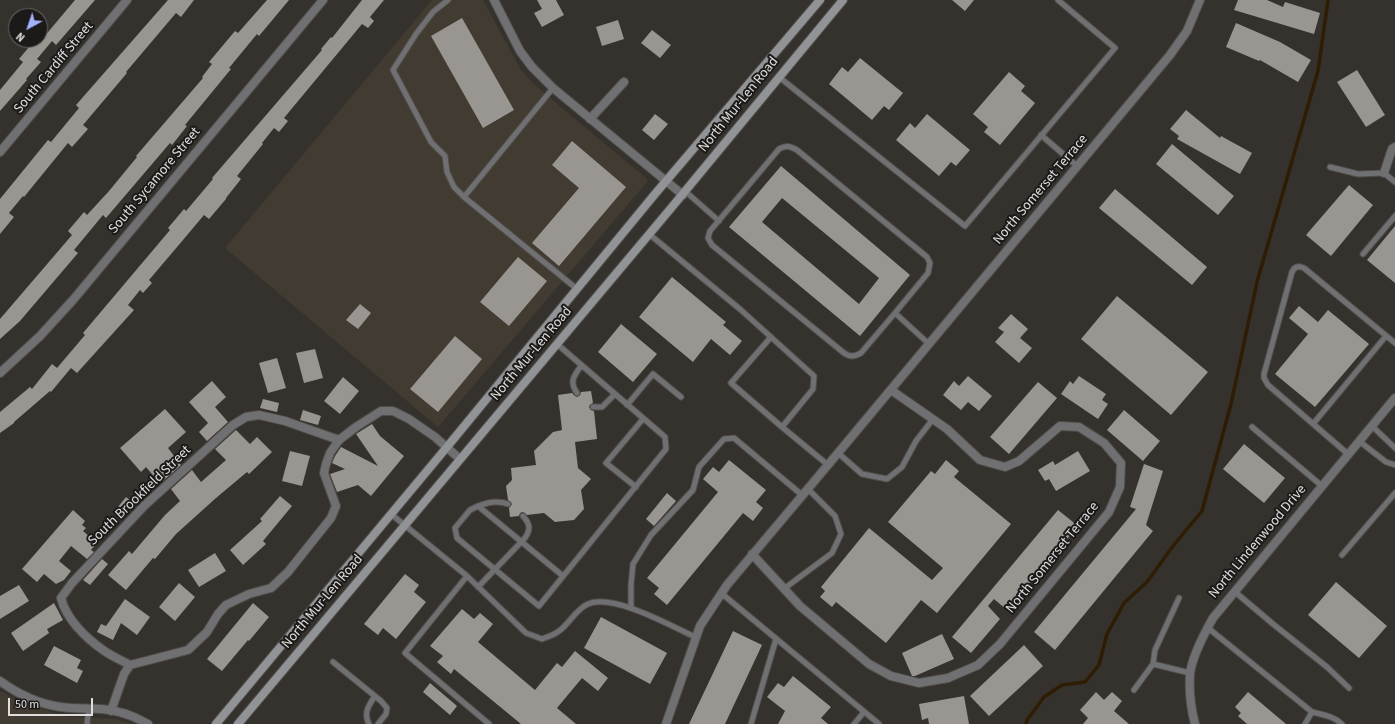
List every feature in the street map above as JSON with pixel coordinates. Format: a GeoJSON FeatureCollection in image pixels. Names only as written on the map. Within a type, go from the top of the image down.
{"type":"FeatureCollection","features":[{"type":"Feature","properties":{"kind":"main road","name":"North Mur-Len Road"},"geometry":{"type":"LineString","coordinates":[[216,724],[666,181],[820,0]]}},
{"type":"Feature","properties":{"kind":"main road","name":"North Mur-Len Road"},"geometry":{"type":"LineString","coordinates":[[238,724],[684,193],[843,0]]}},
{"type":"Feature","properties":{"kind":"street","name":"South Cardiff Street"},"geometry":{"type":"LineString","coordinates":[[0,152],[127,0]]}},
{"type":"Feature","properties":{"kind":"street","name":"South Sycamore Street"},"geometry":{"type":"LineString","coordinates":[[0,373],[40,336],[73,300],[323,0]]}},
{"type":"Feature","properties":{"kind":"street"},"geometry":{"type":"LineString","coordinates":[[494,0],[520,51],[532,67],[553,88],[590,119],[666,181],[684,193]]}},
{"type":"Feature","properties":{"kind":"street","name":"North Somerset Terrace"},"geometry":{"type":"LineString","coordinates":[[666,724],[695,637],[700,626],[721,593],[1178,45],[1187,31],[1200,0]]}},
{"type":"Feature","properties":{"kind":"street"},"geometry":{"type":"LineString","coordinates":[[590,119],[624,82]]}},
{"type":"Feature","properties":{"kind":"street"},"geometry":{"type":"LineString","coordinates":[[1384,173],[1392,149],[1395,147]]}},
{"type":"Feature","properties":{"kind":"street","name":"North Somerset Terrace"},"geometry":{"type":"LineString","coordinates":[[752,554],[800,606],[869,664],[891,676],[919,683],[948,678],[978,665],[1000,644],[1109,512],[1120,487],[1121,463],[1104,442],[1079,427],[1060,426],[1018,461],[1005,467],[980,460],[947,428],[891,390]]}},
{"type":"Feature","properties":{"kind":"street","name":"North Lindenwood Drive"},"geometry":{"type":"LineString","coordinates":[[1195,724],[1193,716],[1190,673],[1200,642],[1213,618],[1395,398]]}},
{"type":"Feature","properties":{"kind":"street"},"geometry":{"type":"LineString","coordinates":[[111,711],[124,674],[130,665],[188,650],[207,632],[218,614],[226,605],[249,594],[271,588],[288,572],[330,518],[336,506],[324,473],[326,464],[330,453],[339,440],[356,427],[381,411],[394,411],[409,419],[447,447],[460,459]]}},
{"type":"Feature","properties":{"kind":"street","name":"South Brookfield Street"},"geometry":{"type":"LineString","coordinates":[[130,665],[103,651],[89,639],[71,619],[63,606],[61,598],[77,578],[144,506],[234,424],[246,418],[259,415],[285,421],[339,440]]}},
{"type":"Feature","properties":{"kind":"street"},"geometry":{"type":"LineString","coordinates":[[0,680],[27,697],[48,704],[123,713],[148,724]]}},
{"type":"Feature","properties":{"kind":"lane"},"geometry":{"type":"LineString","coordinates":[[448,0],[433,12],[416,34],[393,70],[431,142],[445,156],[447,172],[454,187],[464,197],[577,290]]}},
{"type":"Feature","properties":{"kind":"lane"},"geometry":{"type":"LineString","coordinates":[[779,77],[965,226],[1114,48],[1058,0]]}},
{"type":"Feature","properties":{"kind":"lane"},"geometry":{"type":"LineString","coordinates":[[464,197],[553,88]]}},
{"type":"Feature","properties":{"kind":"lane"},"geometry":{"type":"LineString","coordinates":[[1041,135],[1077,166]]}},
{"type":"Feature","properties":{"kind":"lane"},"geometry":{"type":"LineString","coordinates":[[784,146],[790,146],[797,150],[927,257],[930,262],[928,273],[895,313],[861,353],[850,357],[712,245],[708,238],[710,231],[779,149],[784,146]]}},
{"type":"Feature","properties":{"kind":"lane"},"geometry":{"type":"LineString","coordinates":[[1330,167],[1358,174],[1384,173],[1395,182]]}},
{"type":"Feature","properties":{"kind":"lane"},"geometry":{"type":"LineString","coordinates":[[684,193],[719,221]]}},
{"type":"Feature","properties":{"kind":"lane"},"geometry":{"type":"LineString","coordinates":[[1362,254],[1395,216]]}},
{"type":"Feature","properties":{"kind":"lane"},"geometry":{"type":"LineString","coordinates":[[649,234],[741,310],[814,376],[813,389],[782,427]]}},
{"type":"Feature","properties":{"kind":"lane"},"geometry":{"type":"LineString","coordinates":[[1348,454],[1268,385],[1264,378],[1294,268],[1297,266],[1304,268],[1395,343]]}},
{"type":"Feature","properties":{"kind":"lane"},"geometry":{"type":"LineString","coordinates":[[895,313],[929,344]]}},
{"type":"Feature","properties":{"kind":"lane"},"geometry":{"type":"LineString","coordinates":[[1313,424],[1386,336]]}},
{"type":"Feature","properties":{"kind":"lane"},"geometry":{"type":"LineString","coordinates":[[771,337],[731,383],[828,465]]}},
{"type":"Feature","properties":{"kind":"lane"},"geometry":{"type":"LineString","coordinates":[[508,504],[501,501],[494,502],[478,506],[470,510],[455,528],[457,538],[539,606],[666,449],[665,437],[557,344]]}},
{"type":"Feature","properties":{"kind":"lane"},"geometry":{"type":"LineString","coordinates":[[577,392],[572,384],[582,366]]}},
{"type":"Feature","properties":{"kind":"lane"},"geometry":{"type":"LineString","coordinates":[[627,405],[653,374],[681,397]]}},
{"type":"Feature","properties":{"kind":"lane"},"geometry":{"type":"LineString","coordinates":[[593,407],[602,407],[615,394]]}},
{"type":"Feature","properties":{"kind":"lane"},"geometry":{"type":"LineString","coordinates":[[636,487],[606,463],[643,419]]}},
{"type":"Feature","properties":{"kind":"lane"},"geometry":{"type":"LineString","coordinates":[[838,453],[862,474],[887,479],[902,467],[916,441],[933,419]]}},
{"type":"Feature","properties":{"kind":"lane"},"geometry":{"type":"LineString","coordinates":[[1372,426],[1395,448]]}},
{"type":"Feature","properties":{"kind":"lane"},"geometry":{"type":"LineString","coordinates":[[1252,428],[1322,486]]}},
{"type":"Feature","properties":{"kind":"lane"},"geometry":{"type":"LineString","coordinates":[[631,608],[633,564],[651,535],[693,490],[699,467],[724,439],[734,438],[802,495]]}},
{"type":"Feature","properties":{"kind":"lane"},"geometry":{"type":"LineString","coordinates":[[1359,441],[1386,462],[1395,466]]}},
{"type":"Feature","properties":{"kind":"lane"},"geometry":{"type":"LineString","coordinates":[[785,588],[832,553],[842,534],[835,516],[808,489]]}},
{"type":"Feature","properties":{"kind":"lane"},"geometry":{"type":"LineString","coordinates":[[1342,555],[1395,494]]}},
{"type":"Feature","properties":{"kind":"lane"},"geometry":{"type":"LineString","coordinates":[[478,506],[563,576]]}},
{"type":"Feature","properties":{"kind":"lane"},"geometry":{"type":"LineString","coordinates":[[391,514],[467,576],[526,633],[542,639],[559,631],[588,604],[606,601],[625,605],[695,637]]}},
{"type":"Feature","properties":{"kind":"lane"},"geometry":{"type":"LineString","coordinates":[[478,587],[528,533],[530,528],[523,516]]}},
{"type":"Feature","properties":{"kind":"lane"},"geometry":{"type":"LineString","coordinates":[[467,576],[405,653],[489,724]]}},
{"type":"Feature","properties":{"kind":"lane"},"geometry":{"type":"LineString","coordinates":[[1234,591],[1272,624],[1327,667],[1349,688]]}},
{"type":"Feature","properties":{"kind":"lane"},"geometry":{"type":"LineString","coordinates":[[721,593],[879,724]]}},
{"type":"Feature","properties":{"kind":"lane"},"geometry":{"type":"LineString","coordinates":[[1134,690],[1153,664],[1155,650],[1179,598]]}},
{"type":"Feature","properties":{"kind":"lane"},"geometry":{"type":"LineString","coordinates":[[1208,628],[1312,712],[1327,715],[1337,719],[1342,724]]}},
{"type":"Feature","properties":{"kind":"lane"},"geometry":{"type":"LineString","coordinates":[[750,724],[776,639]]}},
{"type":"Feature","properties":{"kind":"lane"},"geometry":{"type":"LineString","coordinates":[[333,662],[375,696],[387,708],[386,714],[378,724]]}},
{"type":"Feature","properties":{"kind":"lane"},"geometry":{"type":"LineString","coordinates":[[1153,664],[1190,673]]}},
{"type":"Feature","properties":{"kind":"lane"},"geometry":{"type":"LineString","coordinates":[[369,724],[366,717],[368,706],[375,696]]}},
{"type":"Feature","properties":{"kind":"lane"},"geometry":{"type":"LineString","coordinates":[[87,724],[90,708]]}},
{"type":"Feature","properties":{"kind":"lane"},"geometry":{"type":"LineString","coordinates":[[854,724],[864,712]]}},
{"type":"Feature","properties":{"kind":"lane"},"geometry":{"type":"LineString","coordinates":[[1305,724],[1312,712]]}},
{"type":"Feature","properties":{"kind":"shaded area"},"geometry":{"type":"Polygon","coordinates":[[[432,0],[483,0],[521,70],[556,103],[646,178],[647,182],[438,427],[225,248],[432,0]]]}},
{"type":"Feature","properties":{"kind":"shaded area"},"geometry":{"type":"Polygon","coordinates":[[[0,691],[24,703],[67,717],[115,719],[132,724],[0,724],[0,691]]]}},
{"type":"Feature","properties":{"kind":"building"},"geometry":{"type":"Polygon","coordinates":[[[75,0],[95,0],[56,45],[52,41],[48,46],[48,32],[75,0]]]}},
{"type":"Feature","properties":{"kind":"building"},"geometry":{"type":"Polygon","coordinates":[[[168,0],[194,0],[181,17],[176,13],[83,125],[88,129],[72,147],[68,143],[24,197],[23,196],[9,213],[14,217],[0,234],[0,199],[48,140],[51,142],[79,108],[76,105],[168,0]]]}},
{"type":"Feature","properties":{"kind":"building"},"geometry":{"type":"Polygon","coordinates":[[[267,0],[289,0],[259,36],[257,34],[229,68],[231,69],[185,125],[187,126],[172,145],[170,143],[106,218],[103,215],[74,250],[78,253],[20,321],[0,339],[0,319],[72,235],[68,231],[84,212],[87,215],[109,191],[137,157],[136,156],[203,78],[202,77],[212,64],[209,62],[235,31],[238,33],[267,0]]]}},
{"type":"Feature","properties":{"kind":"building"},"geometry":{"type":"Polygon","coordinates":[[[362,0],[384,0],[370,17],[374,21],[368,28],[362,24],[284,118],[288,121],[279,132],[274,128],[237,176],[241,179],[226,199],[209,219],[204,215],[149,280],[152,283],[143,293],[140,290],[128,305],[134,310],[77,373],[71,368],[51,392],[50,391],[14,423],[0,433],[0,412],[30,387],[32,389],[52,364],[57,368],[85,335],[83,333],[170,230],[168,228],[184,209],[186,211],[213,179],[212,178],[322,50],[321,49],[331,37],[332,38],[362,0]]]}},
{"type":"Feature","properties":{"kind":"building"},"geometry":{"type":"Polygon","coordinates":[[[537,0],[556,0],[564,15],[542,27],[534,13],[542,9],[537,0]]]}},
{"type":"Feature","properties":{"kind":"building"},"geometry":{"type":"Polygon","coordinates":[[[952,0],[974,0],[965,11],[952,0]]]}},
{"type":"Feature","properties":{"kind":"building"},"geometry":{"type":"Polygon","coordinates":[[[1238,0],[1267,0],[1283,7],[1285,2],[1320,13],[1314,34],[1234,10],[1238,0]]]}},
{"type":"Feature","properties":{"kind":"building"},"geometry":{"type":"Polygon","coordinates":[[[462,18],[514,110],[483,128],[431,36],[462,18]]]}},
{"type":"Feature","properties":{"kind":"building"},"geometry":{"type":"Polygon","coordinates":[[[618,20],[624,39],[602,46],[596,27],[618,20]]]}},
{"type":"Feature","properties":{"kind":"building"},"geometry":{"type":"Polygon","coordinates":[[[1236,23],[1280,42],[1311,60],[1298,82],[1260,60],[1259,61],[1226,47],[1236,23]]]}},
{"type":"Feature","properties":{"kind":"building"},"geometry":{"type":"Polygon","coordinates":[[[652,30],[671,45],[660,58],[641,43],[652,30]]]}},
{"type":"Feature","properties":{"kind":"building"},"geometry":{"type":"Polygon","coordinates":[[[28,48],[46,48],[37,59],[41,62],[0,111],[0,90],[23,62],[19,59],[28,48]]]}},
{"type":"Feature","properties":{"kind":"building"},"geometry":{"type":"Polygon","coordinates":[[[860,58],[903,93],[889,110],[884,106],[872,120],[829,84],[842,67],[848,72],[860,58]]]}},
{"type":"Feature","properties":{"kind":"building"},"geometry":{"type":"Polygon","coordinates":[[[1357,70],[1385,115],[1366,127],[1337,82],[1357,70]]]}},
{"type":"Feature","properties":{"kind":"building"},"geometry":{"type":"Polygon","coordinates":[[[1009,72],[1025,86],[1021,91],[1035,103],[1000,145],[984,132],[988,127],[973,114],[1009,72]]]}},
{"type":"Feature","properties":{"kind":"building"},"geometry":{"type":"Polygon","coordinates":[[[1186,110],[1220,138],[1221,136],[1252,153],[1240,174],[1177,139],[1179,136],[1170,129],[1186,110]]]}},
{"type":"Feature","properties":{"kind":"building"},"geometry":{"type":"Polygon","coordinates":[[[655,114],[668,124],[654,140],[642,130],[655,114]]]}},
{"type":"Feature","properties":{"kind":"building"},"geometry":{"type":"Polygon","coordinates":[[[927,114],[970,150],[956,166],[951,162],[939,176],[896,140],[910,123],[915,128],[927,114]]]}},
{"type":"Feature","properties":{"kind":"building"},"geometry":{"type":"Polygon","coordinates":[[[572,141],[626,187],[559,266],[532,243],[579,188],[552,165],[572,141]]]}},
{"type":"Feature","properties":{"kind":"building"},"geometry":{"type":"Polygon","coordinates":[[[1172,144],[1234,196],[1218,215],[1156,164],[1172,144]]]}},
{"type":"Feature","properties":{"kind":"building"},"geometry":{"type":"Polygon","coordinates":[[[781,166],[910,275],[860,336],[729,227],[781,166]],[[782,198],[762,222],[859,304],[879,278],[782,198]]]}},
{"type":"Feature","properties":{"kind":"building"},"geometry":{"type":"Polygon","coordinates":[[[1349,185],[1373,205],[1331,256],[1306,235],[1349,185]]]}},
{"type":"Feature","properties":{"kind":"building"},"geometry":{"type":"Polygon","coordinates":[[[1115,189],[1207,267],[1192,285],[1099,208],[1115,189]]]}},
{"type":"Feature","properties":{"kind":"building"},"geometry":{"type":"Polygon","coordinates":[[[1395,226],[1395,283],[1367,260],[1395,226]]]}},
{"type":"Feature","properties":{"kind":"building"},"geometry":{"type":"Polygon","coordinates":[[[518,257],[547,281],[509,326],[480,302],[518,257]]]}},
{"type":"Feature","properties":{"kind":"building"},"geometry":{"type":"Polygon","coordinates":[[[672,277],[726,322],[723,325],[742,341],[730,355],[711,339],[693,362],[639,317],[672,277]]]}},
{"type":"Feature","properties":{"kind":"building"},"geometry":{"type":"Polygon","coordinates":[[[1117,296],[1208,372],[1171,415],[1081,339],[1117,296]]]}},
{"type":"Feature","properties":{"kind":"building"},"geometry":{"type":"Polygon","coordinates":[[[360,304],[371,313],[358,329],[346,320],[360,304]]]}},
{"type":"Feature","properties":{"kind":"building"},"geometry":{"type":"Polygon","coordinates":[[[1299,306],[1318,322],[1328,310],[1369,344],[1315,407],[1275,374],[1308,334],[1289,318],[1299,306]]]}},
{"type":"Feature","properties":{"kind":"building"},"geometry":{"type":"Polygon","coordinates":[[[1011,314],[1028,329],[1020,338],[1032,348],[1019,363],[995,342],[1004,332],[998,328],[1011,314]]]}},
{"type":"Feature","properties":{"kind":"building"},"geometry":{"type":"Polygon","coordinates":[[[621,324],[657,354],[633,382],[598,352],[621,324]]]}},
{"type":"Feature","properties":{"kind":"building"},"geometry":{"type":"Polygon","coordinates":[[[455,336],[482,359],[438,412],[410,389],[455,336]]]}},
{"type":"Feature","properties":{"kind":"building"},"geometry":{"type":"Polygon","coordinates":[[[315,349],[323,378],[304,383],[296,353],[315,349]]]}},
{"type":"Feature","properties":{"kind":"building"},"geometry":{"type":"Polygon","coordinates":[[[277,358],[286,388],[268,393],[259,363],[277,358]]]}},
{"type":"Feature","properties":{"kind":"building"},"geometry":{"type":"Polygon","coordinates":[[[968,376],[992,396],[979,411],[968,402],[961,410],[943,395],[954,381],[959,386],[968,376]]]}},
{"type":"Feature","properties":{"kind":"building"},"geometry":{"type":"Polygon","coordinates":[[[1079,376],[1106,394],[1102,400],[1108,404],[1098,419],[1061,394],[1070,381],[1073,384],[1079,376]]]}},
{"type":"Feature","properties":{"kind":"building"},"geometry":{"type":"Polygon","coordinates":[[[343,377],[359,391],[340,414],[324,401],[343,377]]]}},
{"type":"Feature","properties":{"kind":"building"},"geometry":{"type":"Polygon","coordinates":[[[212,381],[226,397],[215,407],[228,422],[207,441],[199,432],[208,423],[189,402],[212,381]]]}},
{"type":"Feature","properties":{"kind":"building"},"geometry":{"type":"Polygon","coordinates":[[[1038,382],[1057,398],[1009,454],[990,437],[1038,382]]]}},
{"type":"Feature","properties":{"kind":"building"},"geometry":{"type":"Polygon","coordinates":[[[591,391],[593,403],[589,407],[594,411],[597,439],[575,442],[578,468],[591,479],[581,490],[584,509],[574,520],[555,522],[544,513],[527,515],[523,512],[520,513],[519,516],[510,517],[509,508],[512,504],[508,500],[506,486],[512,480],[511,468],[536,465],[534,451],[553,432],[562,430],[558,395],[572,393],[577,397],[581,392],[591,391]]]}},
{"type":"Feature","properties":{"kind":"building"},"geometry":{"type":"Polygon","coordinates":[[[263,399],[279,403],[277,412],[260,408],[263,399]]]}},
{"type":"Feature","properties":{"kind":"building"},"geometry":{"type":"Polygon","coordinates":[[[165,409],[186,432],[168,448],[181,465],[163,481],[161,478],[157,480],[146,467],[141,472],[120,448],[165,409]]]}},
{"type":"Feature","properties":{"kind":"building"},"geometry":{"type":"Polygon","coordinates":[[[303,410],[321,416],[318,425],[300,420],[303,410]]]}},
{"type":"Feature","properties":{"kind":"building"},"geometry":{"type":"Polygon","coordinates":[[[1124,410],[1160,441],[1143,461],[1107,430],[1124,410]]]}},
{"type":"Feature","properties":{"kind":"building"},"geometry":{"type":"Polygon","coordinates":[[[372,424],[380,436],[404,456],[371,496],[358,485],[337,492],[330,474],[345,469],[332,463],[341,447],[378,466],[356,434],[372,424]]]}},
{"type":"Feature","properties":{"kind":"building"},"geometry":{"type":"Polygon","coordinates":[[[236,430],[250,444],[257,437],[272,452],[249,474],[247,472],[176,534],[126,590],[108,575],[129,551],[132,554],[165,515],[180,501],[171,489],[192,470],[201,482],[226,460],[215,449],[236,430]]]}},
{"type":"Feature","properties":{"kind":"building"},"geometry":{"type":"Polygon","coordinates":[[[1244,444],[1285,478],[1264,503],[1223,469],[1244,444]]]}},
{"type":"Feature","properties":{"kind":"building"},"geometry":{"type":"Polygon","coordinates":[[[290,451],[310,456],[302,486],[282,481],[290,451]]]}},
{"type":"Feature","properties":{"kind":"building"},"geometry":{"type":"Polygon","coordinates":[[[1078,451],[1090,471],[1056,491],[1049,479],[1045,481],[1038,470],[1053,461],[1055,465],[1078,451]]]}},
{"type":"Feature","properties":{"kind":"building"},"geometry":{"type":"Polygon","coordinates":[[[729,460],[766,490],[756,502],[763,508],[753,521],[743,513],[667,605],[654,594],[659,588],[647,578],[718,492],[703,479],[713,467],[719,472],[729,460]]]}},
{"type":"Feature","properties":{"kind":"building"},"geometry":{"type":"Polygon","coordinates":[[[946,460],[959,471],[954,477],[1011,524],[937,613],[921,600],[886,643],[836,602],[832,607],[820,597],[825,591],[821,587],[869,528],[932,580],[943,568],[888,522],[931,471],[935,474],[946,460]]]}},
{"type":"Feature","properties":{"kind":"building"},"geometry":{"type":"Polygon","coordinates":[[[1144,464],[1163,471],[1146,525],[1153,531],[1055,650],[1034,632],[1136,509],[1130,507],[1144,464]]]}},
{"type":"Feature","properties":{"kind":"building"},"geometry":{"type":"Polygon","coordinates":[[[667,493],[676,501],[654,526],[646,519],[667,493]]]}},
{"type":"Feature","properties":{"kind":"building"},"geometry":{"type":"Polygon","coordinates":[[[280,496],[292,506],[263,541],[266,544],[243,565],[230,550],[262,521],[260,519],[280,496]]]}},
{"type":"Feature","properties":{"kind":"building"},"geometry":{"type":"Polygon","coordinates":[[[126,497],[133,503],[121,518],[114,512],[126,497]]]}},
{"type":"Feature","properties":{"kind":"building"},"geometry":{"type":"Polygon","coordinates":[[[73,510],[85,521],[82,525],[86,528],[83,531],[97,543],[91,550],[94,552],[87,559],[71,546],[59,561],[71,571],[64,580],[56,584],[44,574],[37,582],[22,569],[73,510]]]}},
{"type":"Feature","properties":{"kind":"building"},"geometry":{"type":"Polygon","coordinates":[[[1058,510],[1078,526],[1007,610],[994,599],[988,606],[1000,619],[971,653],[952,637],[1058,510]]]}},
{"type":"Feature","properties":{"kind":"building"},"geometry":{"type":"Polygon","coordinates":[[[215,553],[226,571],[199,587],[188,570],[215,553]]]}},
{"type":"Feature","properties":{"kind":"building"},"geometry":{"type":"Polygon","coordinates":[[[102,559],[108,564],[90,585],[83,580],[102,559]]]}},
{"type":"Feature","properties":{"kind":"building"},"geometry":{"type":"Polygon","coordinates":[[[405,574],[419,585],[414,592],[426,602],[396,639],[383,628],[378,635],[364,624],[405,574]]]}},
{"type":"Feature","properties":{"kind":"building"},"geometry":{"type":"Polygon","coordinates":[[[1336,582],[1387,626],[1359,658],[1308,615],[1336,582]]]}},
{"type":"Feature","properties":{"kind":"building"},"geometry":{"type":"Polygon","coordinates":[[[179,583],[195,597],[175,621],[159,607],[179,583]]]}},
{"type":"Feature","properties":{"kind":"building"},"geometry":{"type":"Polygon","coordinates":[[[19,585],[29,601],[0,619],[0,596],[19,585]]]}},
{"type":"Feature","properties":{"kind":"building"},"geometry":{"type":"Polygon","coordinates":[[[125,599],[150,617],[137,635],[121,623],[113,640],[97,632],[101,624],[106,626],[125,599]]]}},
{"type":"Feature","properties":{"kind":"building"},"geometry":{"type":"Polygon","coordinates":[[[54,603],[63,620],[47,629],[49,633],[23,651],[11,633],[54,603]]]}},
{"type":"Feature","properties":{"kind":"building"},"geometry":{"type":"Polygon","coordinates":[[[253,603],[269,617],[222,671],[207,659],[253,603]]]}},
{"type":"Feature","properties":{"kind":"building"},"geometry":{"type":"Polygon","coordinates":[[[462,609],[474,619],[480,613],[493,624],[478,642],[535,690],[557,663],[562,667],[575,651],[608,678],[598,691],[582,678],[557,708],[576,724],[521,724],[454,669],[451,674],[437,662],[443,656],[430,646],[462,609]]]}},
{"type":"Feature","properties":{"kind":"building"},"geometry":{"type":"Polygon","coordinates":[[[601,617],[667,653],[650,684],[584,648],[601,617]]]}},
{"type":"Feature","properties":{"kind":"building"},"geometry":{"type":"Polygon","coordinates":[[[733,631],[762,645],[725,724],[689,724],[733,631]]]}},
{"type":"Feature","properties":{"kind":"building"},"geometry":{"type":"Polygon","coordinates":[[[942,634],[954,659],[912,676],[902,653],[942,634]]]}},
{"type":"Feature","properties":{"kind":"building"},"geometry":{"type":"Polygon","coordinates":[[[1024,645],[1043,666],[989,716],[970,696],[1024,645]]]}},
{"type":"Feature","properties":{"kind":"building"},"geometry":{"type":"Polygon","coordinates":[[[54,646],[81,660],[77,668],[83,671],[77,683],[44,665],[54,646]]]}},
{"type":"Feature","properties":{"kind":"building"},"geometry":{"type":"Polygon","coordinates":[[[793,676],[831,707],[821,718],[828,724],[778,724],[785,711],[767,697],[778,683],[784,687],[793,676]]]}},
{"type":"Feature","properties":{"kind":"building"},"geometry":{"type":"Polygon","coordinates":[[[430,683],[457,706],[450,715],[423,692],[430,683]]]}},
{"type":"Feature","properties":{"kind":"building"},"geometry":{"type":"Polygon","coordinates":[[[1096,692],[1104,700],[1112,692],[1122,701],[1114,711],[1129,724],[1083,724],[1088,718],[1080,710],[1096,692]]]}},
{"type":"Feature","properties":{"kind":"building"},"geometry":{"type":"Polygon","coordinates":[[[1248,692],[1286,724],[1247,724],[1238,716],[1241,713],[1235,707],[1248,692]]]}},
{"type":"Feature","properties":{"kind":"building"},"geometry":{"type":"Polygon","coordinates":[[[964,696],[969,724],[929,724],[928,718],[922,720],[919,704],[964,696]]]}},
{"type":"Feature","properties":{"kind":"waterway"},"geometry":{"type":"LineString","coordinates":[[1026,724],[1027,720],[1044,697],[1062,685],[1085,682],[1099,665],[1107,634],[1124,603],[1147,582],[1173,546],[1202,511],[1231,404],[1257,282],[1318,71],[1328,0]]}}]}
